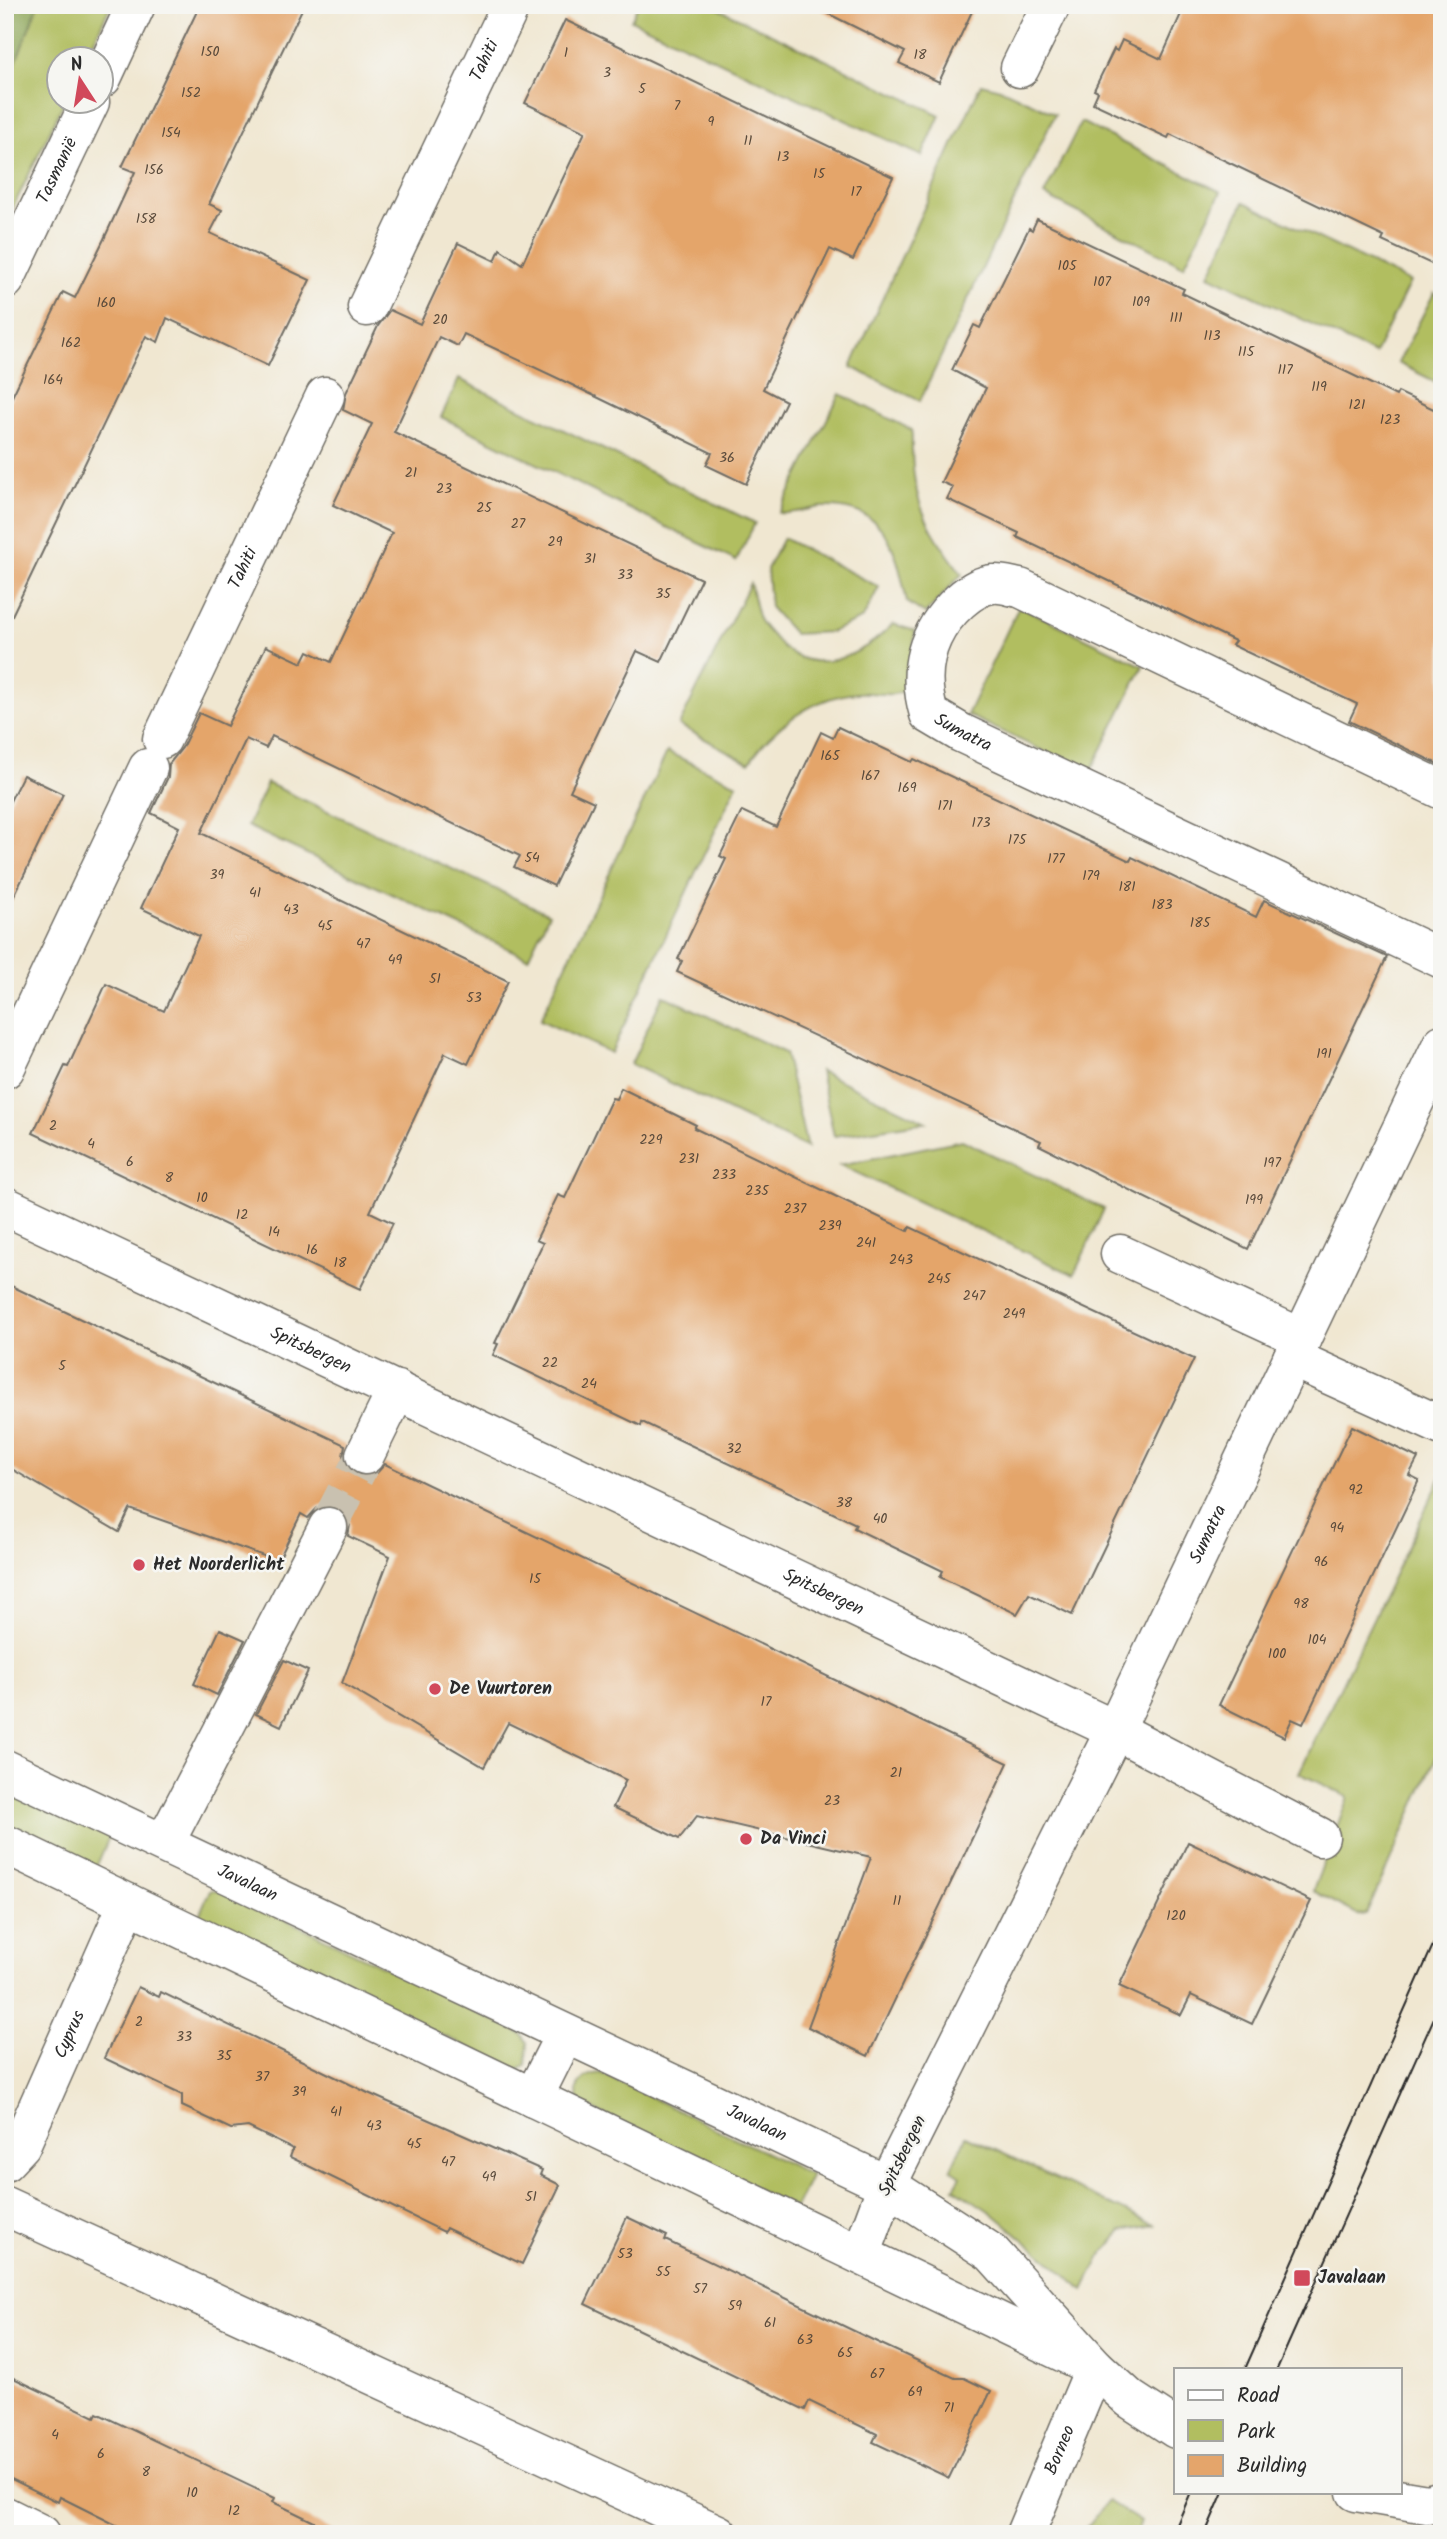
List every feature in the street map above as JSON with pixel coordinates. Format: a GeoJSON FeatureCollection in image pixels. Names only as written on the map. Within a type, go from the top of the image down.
{"type":"FeatureCollection","features":[{"type":"Feature","properties":{"kind":"street"},"geometry":{"type":"LineString","coordinates":[[116,48],[136,5]]}},
{"type":"Feature","properties":{"kind":"street","name":"Tahiti"},"geometry":{"type":"LineString","coordinates":[[367,307],[512,5]]}},
{"type":"Feature","properties":{"kind":"street"},"geometry":{"type":"LineString","coordinates":[[1020,68],[1051,5]]}},
{"type":"Feature","properties":{"kind":"street","name":"Tasmanië"},"geometry":{"type":"LineString","coordinates":[[5,280],[83,116]]}},
{"type":"Feature","properties":{"kind":"street","name":"Tahiti"},"geometry":{"type":"LineString","coordinates":[[5,1069],[325,396]]}},
{"type":"Feature","properties":{"kind":"street","name":"Sumatra"},"geometry":{"type":"LineString","coordinates":[[1442,790],[1020,588],[993,584],[972,591],[935,629],[923,662],[922,691],[929,714],[974,739],[1442,959]]}},
{"type":"Feature","properties":{"kind":"street","name":"Sumatra"},"geometry":{"type":"LineString","coordinates":[[1115,1730],[1442,1044]]}},
{"type":"Feature","properties":{"kind":"street","name":"Spitsbergen"},"geometry":{"type":"LineString","coordinates":[[5,1206],[1115,1730],[1091,1784],[887,2185],[862,2255]]}},
{"type":"Feature","properties":{"kind":"street"},"geometry":{"type":"LineString","coordinates":[[1120,1254],[1442,1426]]}},
{"type":"Feature","properties":{"kind":"street"},"geometry":{"type":"LineString","coordinates":[[365,1455],[397,1390]]}},
{"type":"Feature","properties":{"kind":"street"},"geometry":{"type":"LineString","coordinates":[[159,1841],[172,1829],[328,1527]]}},
{"type":"Feature","properties":{"kind":"street"},"geometry":{"type":"LineString","coordinates":[[1115,1730],[1320,1837]]}},
{"type":"Feature","properties":{"kind":"street","name":"Javalaan"},"geometry":{"type":"LineString","coordinates":[[5,1769],[887,2185],[992,2253],[1095,2367],[1130,2399],[1174,2428]]}},
{"type":"Feature","properties":{"kind":"street","name":"Javalaan"},"geometry":{"type":"LineString","coordinates":[[5,1844],[1095,2367]]}},
{"type":"Feature","properties":{"kind":"street","name":"Cyprus"},"geometry":{"type":"LineString","coordinates":[[5,2162],[21,2145],[128,1903]]}},
{"type":"Feature","properties":{"kind":"street"},"geometry":{"type":"LineString","coordinates":[[533,2098],[565,2034]]}},
{"type":"Feature","properties":{"kind":"street"},"geometry":{"type":"LineString","coordinates":[[5,2206],[718,2534]]}},
{"type":"Feature","properties":{"kind":"street","name":"Borneo"},"geometry":{"type":"LineString","coordinates":[[1025,2534],[1095,2367]]}},
{"type":"Feature","properties":{"kind":"street"},"geometry":{"type":"LineString","coordinates":[[1366,2494],[1434,2507]]}},
{"type":"Feature","properties":{"kind":"street"},"geometry":{"type":"LineString","coordinates":[[5,2516],[41,2534]]}},
{"type":"Feature","properties":{"kind":"green space"},"geometry":{"type":"Polygon","coordinates":[[[5,5],[111,5],[91,46],[46,46],[46,116],[57,116],[5,224],[5,5]]]}},
{"type":"Feature","properties":{"kind":"green space"},"geometry":{"type":"Polygon","coordinates":[[[5,5],[38,5],[5,90],[5,5]]]}},
{"type":"Feature","properties":{"kind":"green space"},"geometry":{"type":"Polygon","coordinates":[[[638,5],[711,5],[940,115],[922,156],[631,20],[638,5]]]}},
{"type":"Feature","properties":{"kind":"green space"},"geometry":{"type":"Polygon","coordinates":[[[981,84],[1004,90],[1055,114],[920,401],[851,367],[981,84]]]}},
{"type":"Feature","properties":{"kind":"green space"},"geometry":{"type":"Polygon","coordinates":[[[1081,122],[1221,192],[1184,266],[1044,195],[1081,122]]]}},
{"type":"Feature","properties":{"kind":"green space"},"geometry":{"type":"Polygon","coordinates":[[[1244,202],[1410,282],[1375,354],[1209,275],[1244,202]]]}},
{"type":"Feature","properties":{"kind":"green space"},"geometry":{"type":"Polygon","coordinates":[[[1434,293],[1442,297],[1442,385],[1398,363],[1434,293]]]}},
{"type":"Feature","properties":{"kind":"green space"},"geometry":{"type":"Polygon","coordinates":[[[459,379],[755,523],[736,561],[441,417],[459,379]]]}},
{"type":"Feature","properties":{"kind":"green space"},"geometry":{"type":"Polygon","coordinates":[[[840,394],[912,430],[913,473],[922,508],[937,539],[962,574],[925,614],[907,602],[893,549],[875,522],[845,508],[823,507],[779,513],[840,394]]]}},
{"type":"Feature","properties":{"kind":"green space"},"geometry":{"type":"Polygon","coordinates":[[[783,538],[879,587],[863,618],[831,632],[794,634],[770,607],[767,569],[783,538]]]}},
{"type":"Feature","properties":{"kind":"green space"},"geometry":{"type":"Polygon","coordinates":[[[750,583],[763,625],[790,652],[805,659],[821,661],[852,654],[881,636],[893,624],[915,631],[909,688],[896,694],[857,693],[841,696],[810,707],[769,737],[749,763],[679,725],[750,583]]]}},
{"type":"Feature","properties":{"kind":"green space"},"geometry":{"type":"Polygon","coordinates":[[[1019,606],[1143,666],[1090,773],[967,715],[1019,606]]]}},
{"type":"Feature","properties":{"kind":"green space"},"geometry":{"type":"Polygon","coordinates":[[[667,752],[737,784],[611,1053],[540,1020],[667,752]]]}},
{"type":"Feature","properties":{"kind":"green space"},"geometry":{"type":"Polygon","coordinates":[[[267,783],[549,914],[528,958],[247,826],[267,783]]]}},
{"type":"Feature","properties":{"kind":"green space"},"geometry":{"type":"Polygon","coordinates":[[[663,995],[785,1053],[807,1148],[631,1064],[663,995]]]}},
{"type":"Feature","properties":{"kind":"green space"},"geometry":{"type":"Polygon","coordinates":[[[820,1071],[926,1122],[834,1136],[820,1071]]]}},
{"type":"Feature","properties":{"kind":"green space"},"geometry":{"type":"Polygon","coordinates":[[[962,1140],[1104,1209],[1074,1275],[840,1165],[962,1140]]]}},
{"type":"Feature","properties":{"kind":"green space"},"geometry":{"type":"Polygon","coordinates":[[[1442,1475],[1442,1744],[1366,1915],[1357,1914],[1313,1891],[1348,1797],[1299,1773],[1442,1475]]]}},
{"type":"Feature","properties":{"kind":"green space"},"geometry":{"type":"Polygon","coordinates":[[[5,1785],[110,1835],[94,1872],[5,1830],[5,1785]]]}},
{"type":"Feature","properties":{"kind":"green space"},"geometry":{"type":"Polygon","coordinates":[[[210,1890],[225,1890],[522,2034],[528,2043],[526,2065],[516,2070],[197,1920],[210,1890]]]}},
{"type":"Feature","properties":{"kind":"green space"},"geometry":{"type":"Polygon","coordinates":[[[601,2073],[811,2175],[795,2208],[583,2105],[577,2093],[580,2083],[588,2076],[601,2073]]]}},
{"type":"Feature","properties":{"kind":"green space"},"geometry":{"type":"Polygon","coordinates":[[[966,2136],[1154,2225],[1122,2231],[1101,2256],[1084,2290],[992,2213],[954,2188],[961,2176],[951,2169],[966,2136]]]}},
{"type":"Feature","properties":{"kind":"green space"},"geometry":{"type":"Polygon","coordinates":[[[1108,2501],[1141,2522],[1136,2534],[1081,2534],[1108,2501]]]}},
{"type":"Feature","properties":{"kind":"building"},"geometry":{"type":"Polygon","coordinates":[[[200,5],[304,5],[209,204],[222,210],[210,233],[310,280],[268,366],[167,318],[158,342],[146,336],[5,630],[5,411],[63,292],[75,298],[104,239],[135,172],[122,167],[200,5]]]}},
{"type":"Feature","properties":{"kind":"building"},"geometry":{"type":"Polygon","coordinates":[[[811,5],[975,5],[939,82],[899,63],[905,52],[811,5]]]}},
{"type":"Feature","properties":{"kind":"building"},"geometry":{"type":"Polygon","coordinates":[[[1185,5],[1442,5],[1442,269],[1382,241],[1384,237],[1170,134],[1168,138],[1093,103],[1098,92],[1094,90],[1114,49],[1117,51],[1122,40],[1161,59],[1185,5]]]}},
{"type":"Feature","properties":{"kind":"building"},"geometry":{"type":"Polygon","coordinates":[[[565,20],[893,177],[853,260],[830,249],[763,389],[786,401],[746,484],[706,465],[712,453],[570,384],[464,334],[458,346],[439,337],[394,432],[701,579],[661,662],[637,651],[601,726],[570,791],[594,802],[554,886],[514,867],[520,856],[272,736],[266,748],[246,739],[201,833],[508,981],[468,1064],[445,1053],[370,1212],[393,1223],[360,1289],[33,1133],[65,1066],[68,1067],[106,984],[164,1011],[199,936],[141,908],[179,827],[151,813],[168,777],[169,764],[182,748],[199,713],[227,726],[266,646],[302,663],[308,651],[331,662],[392,533],[333,505],[372,424],[343,410],[346,393],[378,326],[390,310],[420,324],[458,243],[495,261],[500,249],[522,264],[585,132],[525,103],[565,20]]]}},
{"type":"Feature","properties":{"kind":"building"},"geometry":{"type":"Polygon","coordinates":[[[1037,219],[1184,289],[1182,293],[1396,396],[1398,392],[1442,413],[1442,766],[1349,721],[1357,704],[1232,645],[1235,641],[1017,537],[1019,533],[947,499],[953,487],[941,482],[986,388],[952,370],[974,325],[980,328],[1029,228],[1032,230],[1037,219]]]}},
{"type":"Feature","properties":{"kind":"building"},"geometry":{"type":"Polygon","coordinates":[[[838,727],[912,762],[914,759],[1130,861],[1132,857],[1256,917],[1264,900],[1387,957],[1248,1249],[1039,1145],[1041,1141],[677,972],[682,961],[678,959],[726,859],[720,856],[742,811],[776,827],[821,732],[833,738],[838,727]]]}},
{"type":"Feature","properties":{"kind":"building"},"geometry":{"type":"Polygon","coordinates":[[[23,775],[63,794],[5,915],[5,811],[23,775]]]}},
{"type":"Feature","properties":{"kind":"building"},"geometry":{"type":"Polygon","coordinates":[[[621,1088],[696,1125],[694,1128],[908,1231],[910,1227],[1194,1359],[1072,1615],[1029,1594],[1017,1614],[940,1577],[943,1571],[854,1528],[856,1524],[642,1422],[641,1426],[493,1355],[498,1344],[495,1343],[543,1243],[536,1240],[558,1195],[565,1198],[612,1098],[616,1099],[621,1088]]]}},
{"type":"Feature","properties":{"kind":"building"},"geometry":{"type":"Polygon","coordinates":[[[5,1283],[345,1445],[343,1456],[347,1467],[356,1475],[366,1477],[377,1473],[385,1464],[1008,1763],[868,2056],[808,2027],[871,1857],[697,1816],[679,1839],[613,1807],[626,1780],[508,1723],[484,1767],[342,1683],[390,1556],[348,1536],[350,1525],[347,1516],[337,1507],[326,1505],[317,1508],[308,1518],[301,1514],[278,1561],[130,1509],[119,1532],[5,1465],[5,1283]]]}},
{"type":"Feature","properties":{"kind":"building"},"geometry":{"type":"Polygon","coordinates":[[[1352,1426],[1418,1458],[1409,1475],[1419,1480],[1303,1724],[1292,1719],[1284,1737],[1219,1705],[1352,1426]]]}},
{"type":"Feature","properties":{"kind":"building"},"geometry":{"type":"Polygon","coordinates":[[[220,1629],[245,1640],[217,1695],[194,1684],[220,1629]]]}},
{"type":"Feature","properties":{"kind":"building"},"geometry":{"type":"Polygon","coordinates":[[[284,1660],[308,1671],[281,1726],[256,1714],[284,1660]]]}},
{"type":"Feature","properties":{"kind":"building"},"geometry":{"type":"Polygon","coordinates":[[[1188,1842],[1311,1901],[1252,2024],[1191,1995],[1181,2015],[1119,1986],[1188,1842]]]}},
{"type":"Feature","properties":{"kind":"building"},"geometry":{"type":"Polygon","coordinates":[[[138,1987],[159,1997],[161,1992],[368,2093],[542,2170],[540,2175],[560,2185],[522,2264],[446,2228],[444,2232],[290,2157],[293,2149],[248,2127],[231,2129],[182,2106],[182,2095],[104,2058],[138,1987]]]}},
{"type":"Feature","properties":{"kind":"building"},"geometry":{"type":"Polygon","coordinates":[[[627,2217],[667,2236],[665,2240],[879,2343],[955,2378],[964,2378],[991,2391],[949,2478],[873,2442],[877,2434],[809,2401],[805,2410],[585,2304],[627,2217]]]}},
{"type":"Feature","properties":{"kind":"building"},"geometry":{"type":"Polygon","coordinates":[[[5,2374],[95,2417],[97,2413],[275,2498],[273,2502],[339,2534],[134,2534],[60,2497],[58,2502],[5,2476],[5,2374]]]}},
{"type":"Feature","properties":{"kind":"tunnel"},"geometry":{"type":"LineString","coordinates":[[328,1527],[365,1455]]}},
{"type":"Feature","properties":{"kind":"tram line"},"geometry":{"type":"LineString","coordinates":[[1245,2368],[1442,1925]]}},
{"type":"Feature","properties":{"kind":"tram line"},"geometry":{"type":"LineString","coordinates":[[1277,2368],[1442,2000]]}},
{"type":"Feature","properties":{"kind":"tram line"},"geometry":{"type":"LineString","coordinates":[[1173,2534],[1190,2494]]}},
{"type":"Feature","properties":{"kind":"tram line"},"geometry":{"type":"LineString","coordinates":[[1205,2534],[1222,2494]]}},
{"type":"Feature","properties":{"kind":"place","name":"Het Noorderlicht"},"geometry":{"type":"Point","coordinates":[139,1565]}},
{"type":"Feature","properties":{"kind":"place","name":"De Vuurtoren"},"geometry":{"type":"Point","coordinates":[435,1689]}},
{"type":"Feature","properties":{"kind":"place","name":"Da Vinci"},"geometry":{"type":"Point","coordinates":[746,1839]}},
{"type":"Feature","properties":{"kind":"place","name":"Javalaan"},"geometry":{"type":"Point","coordinates":[1302,2278]}}]}
